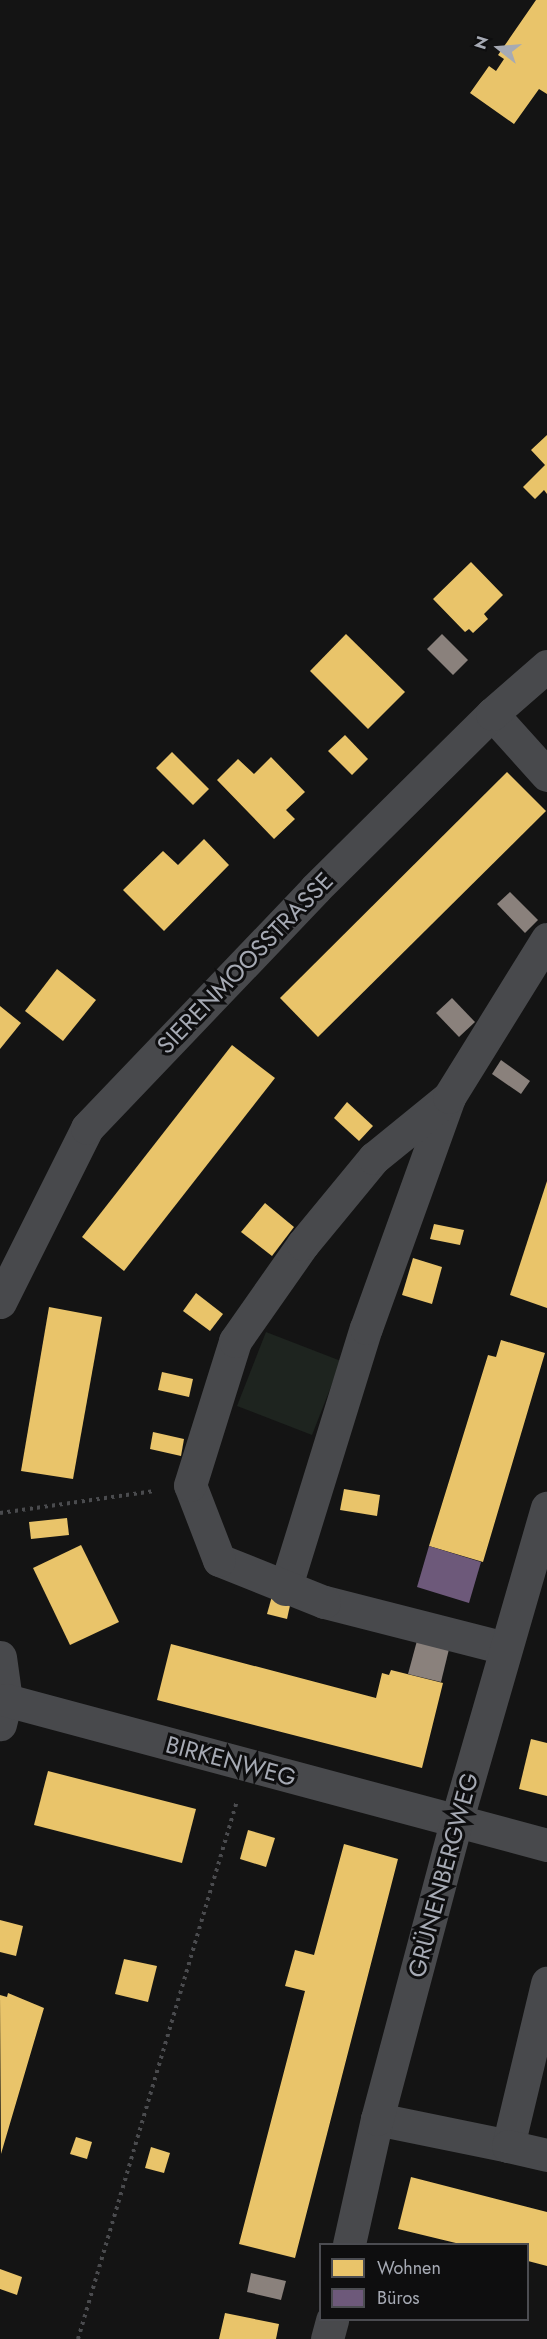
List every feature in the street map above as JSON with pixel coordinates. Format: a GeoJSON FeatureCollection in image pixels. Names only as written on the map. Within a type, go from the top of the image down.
{"type":"FeatureCollection","features":[{"type":"Feature","properties":{"kind":"street","name":"SIERENMOOSSTRASSE"},"geometry":{"type":"LineString","coordinates":[[0,1302],[87,1128],[315,888],[492,714],[547,666]]}},
{"type":"Feature","properties":{"kind":"street"},"geometry":{"type":"LineString","coordinates":[[492,714],[547,775]]}},
{"type":"Feature","properties":{"kind":"street"},"geometry":{"type":"LineString","coordinates":[[285,1589],[366,1328],[449,1097],[547,939]]}},
{"type":"Feature","properties":{"kind":"street"},"geometry":{"type":"LineString","coordinates":[[449,1097],[374,1158],[303,1244],[235,1341],[190,1485],[219,1560],[285,1589],[505,1648]]}},
{"type":"Feature","properties":{"kind":"street","name":"GRÜNENBERGWEG"},"geometry":{"type":"LineString","coordinates":[[349,2243],[377,2120],[457,1819],[547,1508]]}},
{"type":"Feature","properties":{"kind":"street"},"geometry":{"type":"LineString","coordinates":[[0,1657],[3,1712]]}},
{"type":"Feature","properties":{"kind":"street","name":"BIRKENWEG"},"geometry":{"type":"LineString","coordinates":[[3,1712],[248,1766],[457,1819],[547,1845]]}},
{"type":"Feature","properties":{"kind":"street"},"geometry":{"type":"LineString","coordinates":[[508,2146],[547,1983]]}},
{"type":"Feature","properties":{"kind":"street"},"geometry":{"type":"LineString","coordinates":[[377,2120],[547,2155]]}},
{"type":"Feature","properties":{"kind":"street"},"geometry":{"type":"LineString","coordinates":[[327,2339],[332,2321]]}},
{"type":"Feature","properties":{"kind":"path"},"geometry":{"type":"LineString","coordinates":[[0,1514],[190,1485]]}},
{"type":"Feature","properties":{"kind":"path"},"geometry":{"type":"LineString","coordinates":[[78,2339],[248,1766]]}},
{"type":"Feature","properties":{"kind":"shaded area"},"geometry":{"type":"Polygon","coordinates":[[[266,1332],[341,1361],[312,1435],[237,1406],[266,1332]]]}},
{"type":"Feature","properties":{"kind":"building: Wohnen"},"geometry":{"type":"Polygon","coordinates":[[[536,0],[547,0],[547,94],[539,89],[514,124],[470,93],[489,66],[496,71],[504,59],[498,55],[536,0]]]}},
{"type":"Feature","properties":{"kind":"building: Wohnen"},"geometry":{"type":"Polygon","coordinates":[[[547,435],[547,494],[544,490],[535,499],[523,487],[545,465],[531,450],[547,435]]]}},
{"type":"Feature","properties":{"kind":"building: Wohnen"},"geometry":{"type":"Polygon","coordinates":[[[471,562],[503,595],[484,614],[488,619],[473,633],[469,629],[465,632],[433,599],[471,562]]]}},
{"type":"Feature","properties":{"kind":"building: Wohnen"},"geometry":{"type":"Polygon","coordinates":[[[346,634],[405,692],[368,729],[310,671],[346,634]]]}},
{"type":"Feature","properties":{"kind":"building: Wohnen"},"geometry":{"type":"Polygon","coordinates":[[[345,735],[368,759],[352,775],[328,751],[345,735]]]}},
{"type":"Feature","properties":{"kind":"building: Wohnen"},"geometry":{"type":"Polygon","coordinates":[[[172,752],[209,789],[193,805],[156,768],[172,752]]]}},
{"type":"Feature","properties":{"kind":"building: Wohnen"},"geometry":{"type":"Polygon","coordinates":[[[271,757],[305,792],[286,810],[295,819],[274,839],[217,780],[238,759],[254,774],[271,757]]]}},
{"type":"Feature","properties":{"kind":"building: Wohnen"},"geometry":{"type":"Polygon","coordinates":[[[507,772],[546,811],[318,1037],[280,998],[507,772]]]}},
{"type":"Feature","properties":{"kind":"building: Wohnen"},"geometry":{"type":"Polygon","coordinates":[[[204,839],[229,865],[164,931],[123,890],[163,851],[178,865],[204,839]]]}},
{"type":"Feature","properties":{"kind":"building: Wohnen"},"geometry":{"type":"Polygon","coordinates":[[[57,969],[96,1000],[63,1041],[25,1011],[57,969]]]}},
{"type":"Feature","properties":{"kind":"building: Wohnen"},"geometry":{"type":"Polygon","coordinates":[[[0,1006],[21,1023],[0,1049],[0,1006]]]}},
{"type":"Feature","properties":{"kind":"building: Wohnen"},"geometry":{"type":"Polygon","coordinates":[[[232,1045],[275,1078],[124,1271],[82,1237],[232,1045]]]}},
{"type":"Feature","properties":{"kind":"building: Wohnen"},"geometry":{"type":"Polygon","coordinates":[[[347,1102],[373,1126],[359,1141],[334,1118],[347,1102]]]}},
{"type":"Feature","properties":{"kind":"building: Wohnen"},"geometry":{"type":"Polygon","coordinates":[[[547,1181],[547,1308],[510,1295],[547,1181]]]}},
{"type":"Feature","properties":{"kind":"building: Wohnen"},"geometry":{"type":"Polygon","coordinates":[[[265,1203],[294,1227],[272,1256],[241,1232],[265,1203]]]}},
{"type":"Feature","properties":{"kind":"building: Wohnen"},"geometry":{"type":"Polygon","coordinates":[[[434,1224],[464,1230],[460,1245],[430,1239],[434,1224]]]}},
{"type":"Feature","properties":{"kind":"building: Wohnen"},"geometry":{"type":"Polygon","coordinates":[[[413,1258],[442,1267],[432,1304],[402,1295],[413,1258]]]}},
{"type":"Feature","properties":{"kind":"building: Wohnen"},"geometry":{"type":"Polygon","coordinates":[[[196,1293],[223,1314],[210,1331],[183,1311],[196,1293]]]}},
{"type":"Feature","properties":{"kind":"building: Wohnen"},"geometry":{"type":"Polygon","coordinates":[[[49,1307],[102,1317],[73,1479],[21,1471],[49,1307]]]}},
{"type":"Feature","properties":{"kind":"building: Wohnen"},"geometry":{"type":"Polygon","coordinates":[[[501,1340],[545,1353],[483,1562],[429,1546],[488,1355],[496,1357],[501,1340]]]}},
{"type":"Feature","properties":{"kind":"building: Wohnen"},"geometry":{"type":"Polygon","coordinates":[[[162,1372],[193,1379],[189,1397],[158,1390],[162,1372]]]}},
{"type":"Feature","properties":{"kind":"building: Wohnen"},"geometry":{"type":"Polygon","coordinates":[[[153,1432],[184,1439],[181,1456],[150,1449],[153,1432]]]}},
{"type":"Feature","properties":{"kind":"building: Wohnen"},"geometry":{"type":"Polygon","coordinates":[[[344,1489],[380,1495],[377,1516],[340,1510],[344,1489]]]}},
{"type":"Feature","properties":{"kind":"building: Wohnen"},"geometry":{"type":"Polygon","coordinates":[[[67,1518],[69,1535],[31,1539],[29,1522],[67,1518]]]}},
{"type":"Feature","properties":{"kind":"building: Wohnen"},"geometry":{"type":"Polygon","coordinates":[[[81,1545],[119,1622],[70,1645],[33,1568],[81,1545]]]}},
{"type":"Feature","properties":{"kind":"building: Wohnen"},"geometry":{"type":"Polygon","coordinates":[[[272,1596],[291,1601],[287,1619],[267,1614],[272,1596]]]}},
{"type":"Feature","properties":{"kind":"building: Wohnen"},"geometry":{"type":"Polygon","coordinates":[[[171,1644],[376,1698],[382,1673],[389,1675],[391,1670],[443,1683],[422,1768],[157,1700],[171,1644]]]}},
{"type":"Feature","properties":{"kind":"building: Wohnen"},"geometry":{"type":"Polygon","coordinates":[[[531,1739],[547,1743],[547,1796],[519,1789],[531,1739]]]}},
{"type":"Feature","properties":{"kind":"building: Wohnen"},"geometry":{"type":"Polygon","coordinates":[[[48,1771],[196,1809],[182,1863],[34,1825],[48,1771]]]}},
{"type":"Feature","properties":{"kind":"building: Wohnen"},"geometry":{"type":"Polygon","coordinates":[[[248,1830],[275,1838],[266,1867],[240,1859],[248,1830]]]}},
{"type":"Feature","properties":{"kind":"building: Wohnen"},"geometry":{"type":"Polygon","coordinates":[[[344,1844],[398,1859],[295,2258],[239,2244],[305,1991],[285,1986],[295,1950],[314,1955],[344,1844]]]}},
{"type":"Feature","properties":{"kind":"building: Wohnen"},"geometry":{"type":"Polygon","coordinates":[[[0,1920],[23,1926],[16,1956],[0,1952],[0,1920]]]}},
{"type":"Feature","properties":{"kind":"building: Wohnen"},"geometry":{"type":"Polygon","coordinates":[[[124,1959],[157,1966],[148,2002],[115,1994],[124,1959]]]}},
{"type":"Feature","properties":{"kind":"building: Wohnen"},"geometry":{"type":"Polygon","coordinates":[[[8,1993],[44,2008],[1,2154],[0,1995],[7,1997],[8,1993]]]}},
{"type":"Feature","properties":{"kind":"building: Wohnen"},"geometry":{"type":"Polygon","coordinates":[[[76,2137],[92,2142],[87,2159],[70,2154],[76,2137]]]}},
{"type":"Feature","properties":{"kind":"building: Wohnen"},"geometry":{"type":"Polygon","coordinates":[[[151,2147],[170,2153],[164,2173],[145,2168],[151,2147]]]}},
{"type":"Feature","properties":{"kind":"building: Wohnen"},"geometry":{"type":"Polygon","coordinates":[[[411,2177],[547,2212],[547,2266],[529,2261],[529,2243],[456,2243],[398,2229],[411,2177]]]}},
{"type":"Feature","properties":{"kind":"building: Wohnen"},"geometry":{"type":"Polygon","coordinates":[[[0,2269],[22,2277],[17,2295],[0,2289],[0,2269]]]}},
{"type":"Feature","properties":{"kind":"building: Wohnen"},"geometry":{"type":"Polygon","coordinates":[[[225,2313],[279,2324],[276,2339],[219,2339],[225,2313]]]}},
{"type":"Feature","properties":{"kind":"building: Büros"},"geometry":{"type":"Polygon","coordinates":[[[429,1546],[481,1562],[469,1603],[417,1587],[429,1546]]]}},
{"type":"Feature","properties":{"kind":"building: Industrie"},"geometry":{"type":"Polygon","coordinates":[[[442,634],[468,660],[453,675],[427,649],[442,634]]]}},
{"type":"Feature","properties":{"kind":"building: Industrie"},"geometry":{"type":"Polygon","coordinates":[[[510,892],[538,920],[525,933],[497,904],[510,892]]]}},
{"type":"Feature","properties":{"kind":"building: Industrie"},"geometry":{"type":"Polygon","coordinates":[[[452,998],[475,1022],[459,1037],[436,1013],[452,998]]]}},
{"type":"Feature","properties":{"kind":"building: Industrie"},"geometry":{"type":"Polygon","coordinates":[[[501,1060],[530,1081],[521,1094],[492,1074],[501,1060]]]}},
{"type":"Feature","properties":{"kind":"building: Industrie"},"geometry":{"type":"Polygon","coordinates":[[[418,1637],[450,1645],[441,1682],[408,1674],[418,1637]]]}},
{"type":"Feature","properties":{"kind":"building: Industrie"},"geometry":{"type":"Polygon","coordinates":[[[251,2273],[286,2281],[281,2300],[247,2292],[251,2273]]]}}]}
